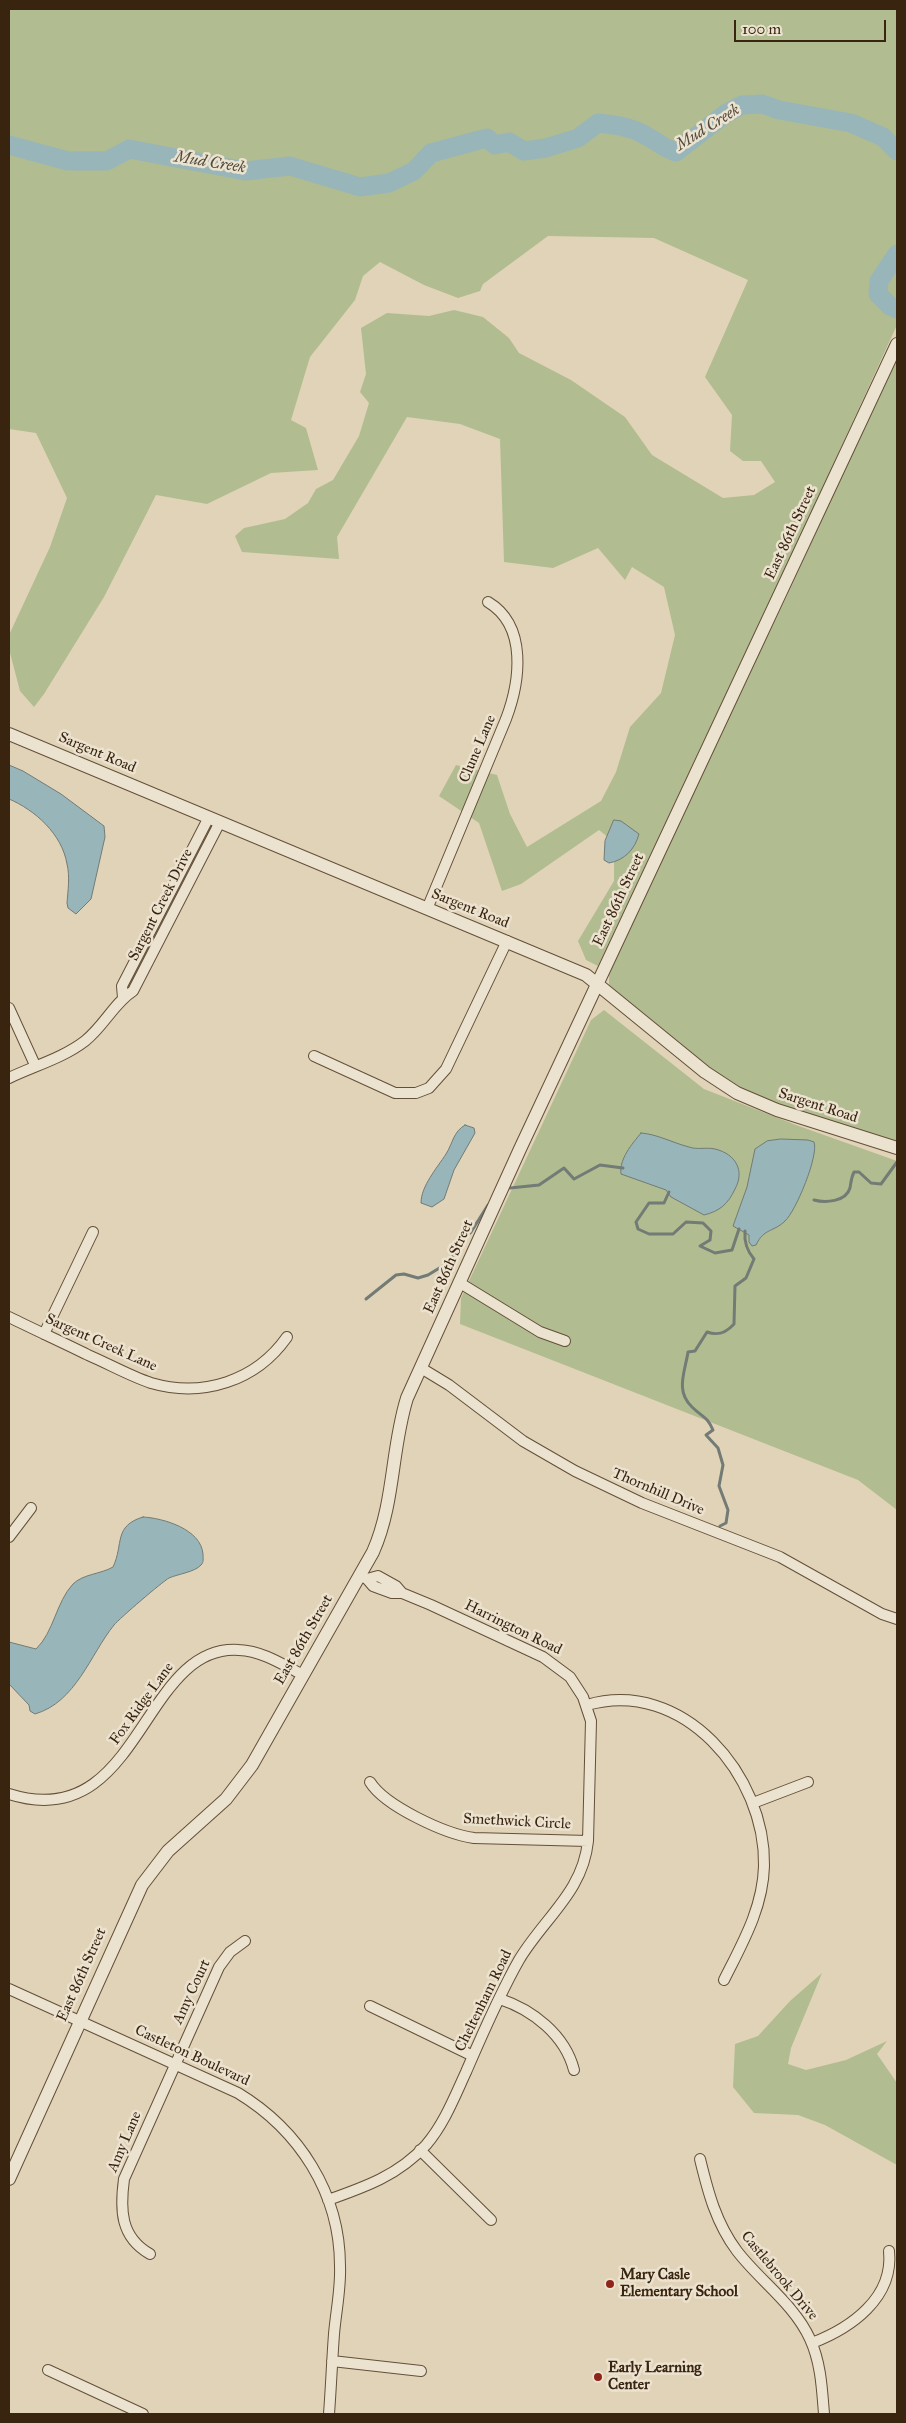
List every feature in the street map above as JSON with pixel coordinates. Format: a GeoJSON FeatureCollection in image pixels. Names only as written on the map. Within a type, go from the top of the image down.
{"type":"FeatureCollection","features":[{"type":"Feature","properties":{"kind":"street","name":"East 86th Street"},"geometry":{"type":"LineString","coordinates":[[9,2179],[142,1885],[158,1861],[235,1789],[252,1765],[303,1674],[364,1577],[386,1520],[399,1426],[407,1398],[897,344]]}},
{"type":"Feature","properties":{"kind":"street","name":"Clune Lane"},"geometry":{"type":"LineString","coordinates":[[427,909],[506,719],[515,689],[517,661],[514,633],[506,617],[488,602]]}},
{"type":"Feature","properties":{"kind":"street","name":"Sargent Road"},"geometry":{"type":"LineString","coordinates":[[9,734],[586,975],[705,1072],[737,1093],[777,1110],[897,1148]]}},
{"type":"Feature","properties":{"kind":"street","name":"Sargent Creek Drive"},"geometry":{"type":"LineString","coordinates":[[9,1078],[61,1056],[85,1041],[123,998],[134,991],[215,820]]}},
{"type":"Feature","properties":{"kind":"street"},"geometry":{"type":"LineString","coordinates":[[314,1056],[391,1092],[409,1094],[429,1088],[446,1069],[507,941]]}},
{"type":"Feature","properties":{"kind":"street"},"geometry":{"type":"LineString","coordinates":[[9,1008],[36,1065]]}},
{"type":"Feature","properties":{"kind":"street"},"geometry":{"type":"LineString","coordinates":[[44,1334],[93,1232]]}},
{"type":"Feature","properties":{"kind":"street"},"geometry":{"type":"LineString","coordinates":[[460,1282],[540,1332],[565,1341]]}},
{"type":"Feature","properties":{"kind":"street","name":"Sargent Creek Lane"},"geometry":{"type":"LineString","coordinates":[[9,1317],[137,1377],[178,1388],[196,1388],[224,1383],[250,1372],[275,1354],[287,1338]]}},
{"type":"Feature","properties":{"kind":"street","name":"Thornhill Drive"},"geometry":{"type":"LineString","coordinates":[[421,1368],[449,1385],[523,1441],[584,1476],[642,1503],[780,1557],[882,1614],[897,1619]]}},
{"type":"Feature","properties":{"kind":"street"},"geometry":{"type":"LineString","coordinates":[[9,1537],[31,1508]]}},
{"type":"Feature","properties":{"kind":"street","name":"Harrington Road"},"geometry":{"type":"LineString","coordinates":[[364,1577],[378,1576],[396,1586],[402,1593],[547,1659],[570,1677],[579,1688],[587,1705]]}},
{"type":"Feature","properties":{"kind":"street","name":"Fox Ridge Lane"},"geometry":{"type":"LineString","coordinates":[[9,1794],[48,1799],[71,1794],[93,1784],[120,1758],[180,1676],[193,1663],[214,1652],[233,1649],[256,1652],[303,1674]]}},
{"type":"Feature","properties":{"kind":"street"},"geometry":{"type":"LineString","coordinates":[[587,1705],[615,1700],[635,1700],[658,1706],[686,1721],[705,1735],[728,1758],[741,1778],[753,1803],[763,1844],[761,1889],[749,1929],[724,1980]]}},
{"type":"Feature","properties":{"kind":"street","name":"Cheltenham Road"},"geometry":{"type":"LineString","coordinates":[[328,2200],[385,2178],[420,2150],[433,2136],[448,2111],[519,1960],[578,1881],[587,1854],[588,1841],[592,1737],[587,1705]]}},
{"type":"Feature","properties":{"kind":"street","name":"Smethwick Circle"},"geometry":{"type":"LineString","coordinates":[[370,1782],[380,1794],[393,1804],[458,1835],[474,1838],[588,1841]]}},
{"type":"Feature","properties":{"kind":"street"},"geometry":{"type":"LineString","coordinates":[[753,1803],[808,1782]]}},
{"type":"Feature","properties":{"kind":"street","name":"Amy Court"},"geometry":{"type":"LineString","coordinates":[[175,2064],[219,1967],[230,1952],[245,1941]]}},
{"type":"Feature","properties":{"kind":"street","name":"Castleton Boulevard"},"geometry":{"type":"LineString","coordinates":[[9,1989],[238,2093],[276,2120],[309,2160],[328,2200],[337,2234],[340,2268],[332,2361],[330,2414]]}},
{"type":"Feature","properties":{"kind":"street"},"geometry":{"type":"LineString","coordinates":[[500,1999],[527,2012],[549,2029],[562,2044],[574,2070]]}},
{"type":"Feature","properties":{"kind":"street"},"geometry":{"type":"LineString","coordinates":[[370,2006],[473,2056]]}},
{"type":"Feature","properties":{"kind":"street","name":"Amy Lane"},"geometry":{"type":"LineString","coordinates":[[150,2254],[137,2245],[126,2230],[122,2217],[122,2188],[126,2174],[175,2064]]}},
{"type":"Feature","properties":{"kind":"street"},"geometry":{"type":"LineString","coordinates":[[420,2150],[491,2220]]}},
{"type":"Feature","properties":{"kind":"street","name":"Castlebrook Drive"},"geometry":{"type":"LineString","coordinates":[[700,2159],[711,2202],[724,2232],[746,2262],[797,2316],[812,2343],[819,2365],[824,2414]]}},
{"type":"Feature","properties":{"kind":"street"},"geometry":{"type":"LineString","coordinates":[[812,2343],[846,2327],[873,2302],[881,2291],[888,2272],[889,2251]]}},
{"type":"Feature","properties":{"kind":"street"},"geometry":{"type":"LineString","coordinates":[[332,2361],[421,2371]]}},
{"type":"Feature","properties":{"kind":"street"},"geometry":{"type":"LineString","coordinates":[[48,2370],[143,2414]]}},
{"type":"Feature","properties":{"kind":"green space"},"geometry":{"type":"Polygon","coordinates":[[[9,9],[897,9],[897,325],[598,966],[586,960],[578,941],[614,881],[614,842],[599,830],[521,884],[502,891],[479,823],[439,796],[456,765],[497,775],[510,814],[527,847],[601,801],[616,772],[630,727],[661,693],[675,635],[664,587],[632,567],[625,580],[598,548],[553,568],[504,562],[500,439],[460,424],[407,417],[337,537],[339,559],[242,552],[235,536],[244,528],[285,519],[308,503],[316,489],[333,480],[359,436],[369,403],[360,392],[366,374],[361,328],[387,313],[429,316],[454,310],[483,317],[509,338],[519,353],[571,380],[625,417],[652,455],[723,498],[754,495],[775,482],[761,461],[743,461],[730,451],[732,415],[705,377],[748,280],[654,238],[548,236],[483,284],[480,291],[458,298],[424,285],[380,262],[363,276],[355,300],[310,357],[291,420],[306,428],[318,470],[271,473],[207,504],[156,495],[104,597],[34,707],[20,691],[9,649],[9,635],[50,547],[67,498],[36,433],[9,429],[9,9]]]}},
{"type":"Feature","properties":{"kind":"green space"},"geometry":{"type":"Polygon","coordinates":[[[897,355],[897,1141],[790,1109],[723,1080],[609,987],[609,974],[635,912],[787,596],[897,355]]]}},
{"type":"Feature","properties":{"kind":"green space"},"geometry":{"type":"Polygon","coordinates":[[[604,1010],[704,1089],[796,1125],[897,1161],[897,1510],[858,1480],[460,1324],[461,1298],[591,1020],[604,1010]]]}},
{"type":"Feature","properties":{"kind":"green space"},"geometry":{"type":"Polygon","coordinates":[[[822,1973],[791,2048],[788,2064],[806,2070],[846,2060],[887,2041],[877,2054],[897,2083],[897,2165],[825,2125],[798,2115],[754,2113],[733,2087],[735,2044],[758,2036],[790,2001],[822,1973]]]}},
{"type":"Feature","properties":{"kind":"water"},"geometry":{"type":"Polygon","coordinates":[[[9,765],[23,771],[61,794],[104,826],[105,837],[91,899],[76,914],[68,908],[67,903],[68,873],[64,853],[46,824],[37,816],[9,799],[9,765]]]}},
{"type":"Feature","properties":{"kind":"water"},"geometry":{"type":"Polygon","coordinates":[[[614,820],[621,821],[639,834],[635,844],[628,853],[615,862],[609,863],[604,860],[605,841],[614,820]]]}},
{"type":"Feature","properties":{"kind":"water"},"geometry":{"type":"Polygon","coordinates":[[[465,1125],[474,1128],[475,1133],[454,1170],[444,1199],[432,1207],[421,1203],[424,1190],[434,1171],[446,1154],[456,1134],[465,1125]]]}},
{"type":"Feature","properties":{"kind":"water"},"geometry":{"type":"Polygon","coordinates":[[[641,1133],[692,1148],[715,1149],[728,1155],[737,1164],[739,1170],[738,1182],[729,1199],[719,1209],[704,1215],[671,1197],[666,1190],[621,1174],[624,1157],[641,1133]]]}},
{"type":"Feature","properties":{"kind":"water"},"geometry":{"type":"Polygon","coordinates":[[[781,1139],[814,1142],[815,1149],[810,1170],[806,1183],[790,1215],[781,1224],[762,1236],[756,1245],[752,1246],[749,1242],[749,1235],[733,1226],[747,1187],[755,1149],[767,1141],[781,1139]]]}},
{"type":"Feature","properties":{"kind":"water"},"geometry":{"type":"Polygon","coordinates":[[[143,1517],[170,1523],[180,1527],[196,1538],[201,1545],[203,1554],[202,1564],[195,1569],[169,1578],[124,1615],[105,1637],[72,1688],[49,1708],[35,1714],[30,1711],[29,1705],[9,1684],[9,1642],[36,1649],[47,1634],[67,1591],[82,1578],[113,1567],[123,1531],[127,1525],[143,1517]]]}},
{"type":"Feature","properties":{"kind":"waterway","name":"Mud Creek"},"geometry":{"type":"LineString","coordinates":[[9,145],[68,161],[107,161],[129,149],[245,171],[290,166],[360,187],[389,183],[414,171],[431,153],[487,138],[495,145],[509,142],[524,151],[546,148],[578,138],[598,123],[636,131],[676,152],[725,114],[742,105],[762,104],[779,110],[851,123],[883,137],[897,151]]}},
{"type":"Feature","properties":{"kind":"waterway","name":"Mud Creek"},"geometry":{"type":"LineString","coordinates":[[897,254],[879,281],[878,294],[890,306],[897,309]]}},
{"type":"Feature","properties":{"kind":"waterway"},"geometry":{"type":"LineString","coordinates":[[814,1200],[829,1201],[840,1199],[848,1193],[854,1172],[859,1172],[871,1183],[881,1184],[897,1162]]}},
{"type":"Feature","properties":{"kind":"waterway"},"geometry":{"type":"LineString","coordinates":[[510,1188],[539,1185],[564,1168],[574,1179],[600,1165],[623,1168]]}},
{"type":"Feature","properties":{"kind":"waterway"},"geometry":{"type":"LineString","coordinates":[[669,1192],[664,1203],[649,1203],[636,1222],[638,1229],[649,1234],[673,1234],[686,1222],[703,1223],[711,1231],[710,1240],[700,1246],[715,1253],[732,1250],[739,1229]]}},
{"type":"Feature","properties":{"kind":"waterway"},"geometry":{"type":"LineString","coordinates":[[366,1299],[396,1275],[404,1274],[418,1278],[428,1275],[446,1264],[454,1255],[456,1245],[471,1232],[488,1205]]}},
{"type":"Feature","properties":{"kind":"waterway"},"geometry":{"type":"LineString","coordinates":[[720,1526],[726,1523],[728,1510],[719,1486],[723,1465],[718,1448],[706,1435],[713,1430],[711,1425],[687,1401],[682,1388],[682,1381],[688,1352],[695,1351],[707,1332],[722,1333],[734,1324],[735,1286],[746,1278],[754,1259],[746,1246],[745,1231]]}},
{"type":"Feature","properties":{"kind":"place","name":"Mary Casle Elementary School"},"geometry":{"type":"Point","coordinates":[610,2284]}},
{"type":"Feature","properties":{"kind":"place","name":"Early Learning Center"},"geometry":{"type":"Point","coordinates":[598,2377]}}]}
